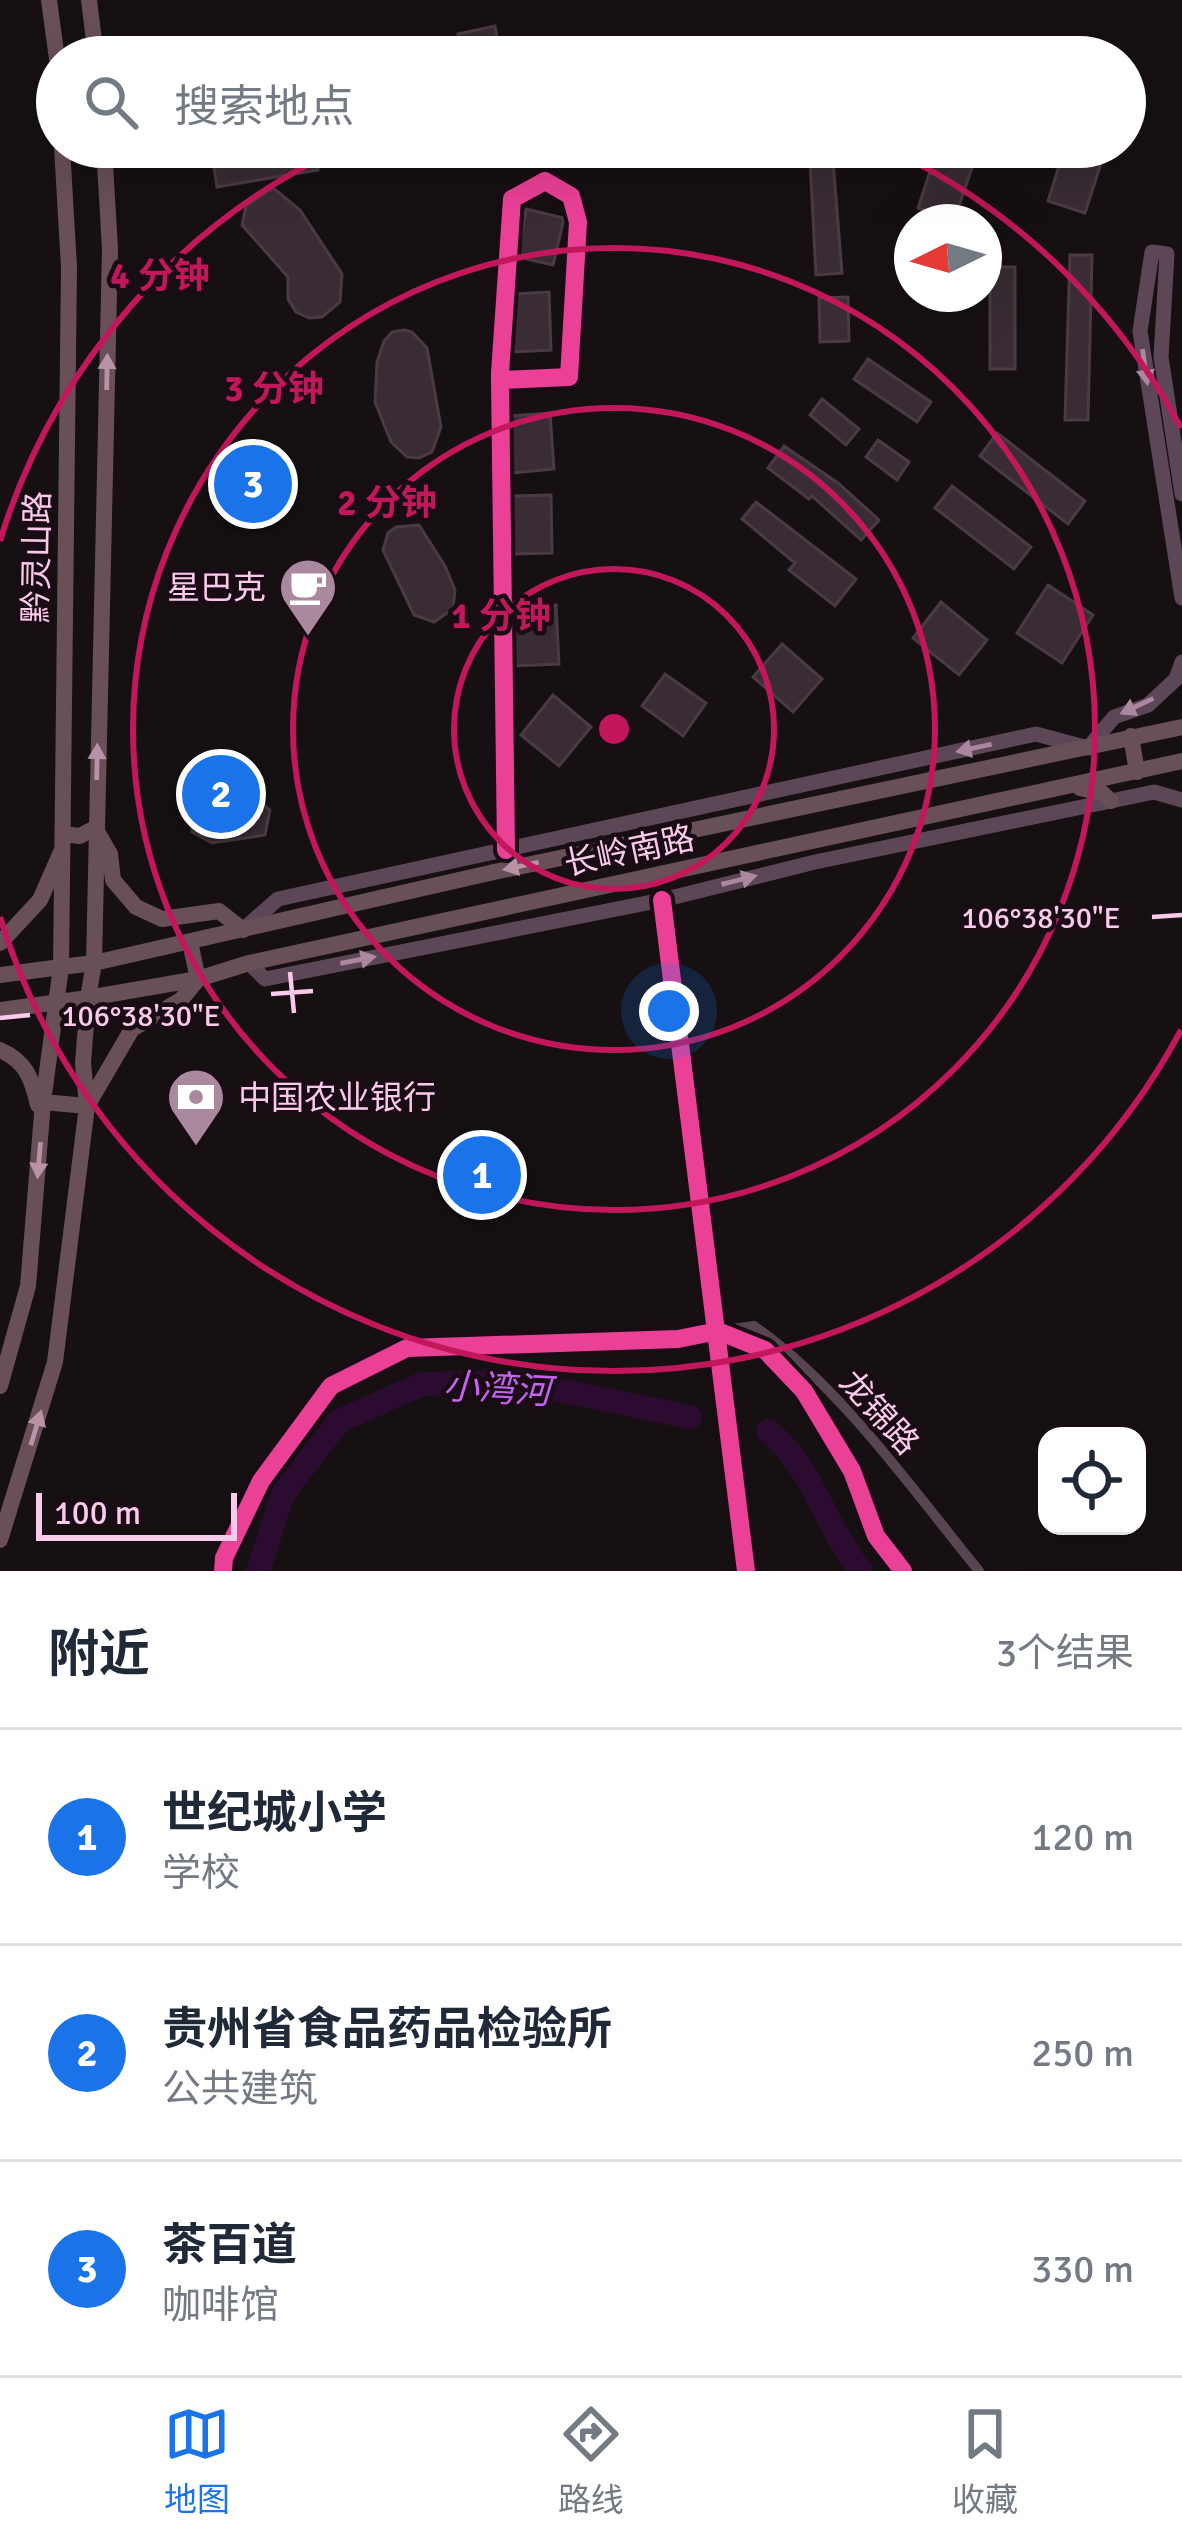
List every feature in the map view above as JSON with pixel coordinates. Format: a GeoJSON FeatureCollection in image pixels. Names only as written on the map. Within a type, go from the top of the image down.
{"type":"FeatureCollection","features":[{"type":"Feature","properties":{"kind":"main road"},"geometry":{"type":"LineString","coordinates":[[49,0],[54,36]]}},
{"type":"Feature","properties":{"kind":"main road"},"geometry":{"type":"LineString","coordinates":[[89,0],[93,36]]}},
{"type":"Feature","properties":{"kind":"main road","name":"黔灵山路"},"geometry":{"type":"LineString","coordinates":[[56,1002],[61,967],[69,267],[63,168]]}},
{"type":"Feature","properties":{"kind":"main road","name":"黔灵山路"},"geometry":{"type":"LineString","coordinates":[[88,998],[94,963],[110,249],[105,168]]}},
{"type":"Feature","properties":{"kind":"main road"},"geometry":{"type":"LineString","coordinates":[[1182,494],[1161,357],[1167,254],[1152,252],[1140,331],[1182,598]]}},
{"type":"Feature","properties":{"kind":"main road"},"geometry":{"type":"LineString","coordinates":[[0,944],[40,900],[63,840],[95,828],[110,854],[113,880],[136,907],[162,919],[218,911],[243,930],[278,899],[1036,734],[1088,748],[1114,717],[1148,705],[1176,680],[1182,662]]}},
{"type":"Feature","properties":{"kind":"main road","name":"长岭南路"},"geometry":{"type":"LineString","coordinates":[[61,967],[1182,727]]}},
{"type":"Feature","properties":{"kind":"main road"},"geometry":{"type":"LineString","coordinates":[[1111,801],[1137,772],[1131,736]]}},
{"type":"Feature","properties":{"kind":"main road","name":"长岭南路"},"geometry":{"type":"LineString","coordinates":[[56,1002],[198,979],[249,963],[1182,761]]}},
{"type":"Feature","properties":{"kind":"main road"},"geometry":{"type":"LineString","coordinates":[[1073,786],[1102,793],[1111,801]]}},
{"type":"Feature","properties":{"kind":"main road"},"geometry":{"type":"LineString","coordinates":[[249,963],[265,979],[662,900],[788,868],[1154,792],[1182,800]]}},
{"type":"Feature","properties":{"kind":"main road"},"geometry":{"type":"LineString","coordinates":[[87,1106],[132,1030],[181,1000],[198,979],[190,942]]}},
{"type":"Feature","properties":{"kind":"main road"},"geometry":{"type":"LineString","coordinates":[[0,975],[61,967]]}},
{"type":"Feature","properties":{"kind":"main road"},"geometry":{"type":"LineString","coordinates":[[0,1540],[56,1363],[87,1106],[83,1063],[88,998]]}},
{"type":"Feature","properties":{"kind":"main road"},"geometry":{"type":"LineString","coordinates":[[0,1010],[56,1002],[28,1286],[0,1386]]}},
{"type":"Feature","properties":{"kind":"main road"},"geometry":{"type":"LineString","coordinates":[[0,1050],[12,1055],[31,1075],[43,1112]]}},
{"type":"Feature","properties":{"kind":"main road"},"geometry":{"type":"LineString","coordinates":[[43,1112],[87,1106]]}},
{"type":"Feature","properties":{"kind":"street"},"geometry":{"type":"LineString","coordinates":[[500,380],[569,377],[578,222],[571,196],[545,181],[512,199],[500,380],[506,850]]}},
{"type":"Feature","properties":{"kind":"street"},"geometry":{"type":"LineString","coordinates":[[662,900],[746,1571]]}},
{"type":"Feature","properties":{"kind":"street","name":"龙锦路"},"geometry":{"type":"LineString","coordinates":[[718,1330],[754,1327],[786,1349],[877,1447],[979,1571]]}},
{"type":"Feature","properties":{"kind":"building"},"geometry":{"type":"Polygon","coordinates":[[[495,26],[497,36],[458,36],[495,26]]]}},
{"type":"Feature","properties":{"kind":"building"},"geometry":{"type":"Polygon","coordinates":[[[214,168],[318,168],[318,170],[217,187],[214,168]]]}},
{"type":"Feature","properties":{"kind":"building"},"geometry":{"type":"Polygon","coordinates":[[[810,168],[834,168],[842,273],[816,275],[810,168]]]}},
{"type":"Feature","properties":{"kind":"building"},"geometry":{"type":"Polygon","coordinates":[[[931,168],[972,168],[960,204],[919,204],[931,168]]]}},
{"type":"Feature","properties":{"kind":"building"},"geometry":{"type":"Polygon","coordinates":[[[1058,168],[1100,168],[1085,213],[1048,201],[1058,168]]]}},
{"type":"Feature","properties":{"kind":"building"},"geometry":{"type":"Polygon","coordinates":[[[273,188],[300,210],[342,274],[340,302],[322,317],[296,312],[288,299],[288,277],[242,225],[246,206],[273,188]]]}},
{"type":"Feature","properties":{"kind":"building"},"geometry":{"type":"Polygon","coordinates":[[[526,209],[564,218],[553,265],[518,257],[526,209]]]}},
{"type":"Feature","properties":{"kind":"building"},"geometry":{"type":"Polygon","coordinates":[[[1070,255],[1092,255],[1088,420],[1065,420],[1070,255]]]}},
{"type":"Feature","properties":{"kind":"building"},"geometry":{"type":"Polygon","coordinates":[[[1002,267],[1015,267],[1015,369],[990,369],[990,312],[1002,312],[1002,267]]]}},
{"type":"Feature","properties":{"kind":"building"},"geometry":{"type":"Polygon","coordinates":[[[549,292],[551,350],[513,352],[515,294],[549,292]]]}},
{"type":"Feature","properties":{"kind":"building"},"geometry":{"type":"Polygon","coordinates":[[[848,297],[849,341],[820,342],[819,298],[848,297]]]}},
{"type":"Feature","properties":{"kind":"building"},"geometry":{"type":"Polygon","coordinates":[[[404,330],[427,348],[441,427],[432,452],[419,458],[407,457],[391,442],[375,402],[377,362],[384,341],[392,332],[404,330]]]}},
{"type":"Feature","properties":{"kind":"building"},"geometry":{"type":"Polygon","coordinates":[[[868,359],[931,402],[917,422],[854,379],[868,359]]]}},
{"type":"Feature","properties":{"kind":"building"},"geometry":{"type":"Polygon","coordinates":[[[822,399],[859,429],[846,445],[810,415],[822,399]]]}},
{"type":"Feature","properties":{"kind":"building"},"geometry":{"type":"Polygon","coordinates":[[[550,413],[554,469],[511,473],[510,416],[550,413]]]}},
{"type":"Feature","properties":{"kind":"building"},"geometry":{"type":"Polygon","coordinates":[[[997,433],[1085,501],[1068,524],[980,456],[997,433]]]}},
{"type":"Feature","properties":{"kind":"building"},"geometry":{"type":"Polygon","coordinates":[[[878,440],[909,462],[897,480],[866,457],[878,440]]]}},
{"type":"Feature","properties":{"kind":"building"},"geometry":{"type":"Polygon","coordinates":[[[784,446],[838,483],[879,520],[861,540],[812,496],[809,499],[768,468],[784,446]]]}},
{"type":"Feature","properties":{"kind":"building"},"geometry":{"type":"Polygon","coordinates":[[[952,486],[1031,547],[1014,569],[935,508],[952,486]]]}},
{"type":"Feature","properties":{"kind":"building"},"geometry":{"type":"Polygon","coordinates":[[[551,495],[552,553],[512,554],[511,496],[551,495]]]}},
{"type":"Feature","properties":{"kind":"building"},"geometry":{"type":"Polygon","coordinates":[[[756,502],[856,579],[835,606],[789,570],[795,563],[742,519],[756,502]]]}},
{"type":"Feature","properties":{"kind":"building"},"geometry":{"type":"Polygon","coordinates":[[[419,525],[455,590],[453,609],[434,622],[414,615],[383,550],[388,533],[396,527],[419,525]]]}},
{"type":"Feature","properties":{"kind":"building"},"geometry":{"type":"Polygon","coordinates":[[[1048,585],[1093,615],[1062,663],[1017,633],[1048,585]]]}},
{"type":"Feature","properties":{"kind":"building"},"geometry":{"type":"Polygon","coordinates":[[[941,602],[987,640],[959,675],[913,638],[941,602]]]}},
{"type":"Feature","properties":{"kind":"building"},"geometry":{"type":"Polygon","coordinates":[[[556,605],[559,664],[513,666],[513,607],[556,605]]]}},
{"type":"Feature","properties":{"kind":"building"},"geometry":{"type":"Polygon","coordinates":[[[782,644],[822,679],[793,712],[753,677],[782,644]]]}},
{"type":"Feature","properties":{"kind":"building"},"geometry":{"type":"Polygon","coordinates":[[[665,674],[706,703],[683,736],[642,706],[665,674]]]}},
{"type":"Feature","properties":{"kind":"building"},"geometry":{"type":"Polygon","coordinates":[[[553,695],[591,727],[559,766],[521,735],[553,695]]]}},
{"type":"Feature","properties":{"kind":"building"},"geometry":{"type":"Polygon","coordinates":[[[216,766],[270,810],[265,835],[212,843],[192,832],[195,777],[216,766]]]}},
{"type":"Feature","properties":{"kind":"waterway","name":"小湾河"},"geometry":{"type":"LineString","coordinates":[[258,1571],[283,1494],[339,1421],[422,1384],[519,1382],[690,1417]]}},
{"type":"Feature","properties":{"kind":"waterway","name":"小湾河"},"geometry":{"type":"LineString","coordinates":[[768,1431],[808,1479],[861,1571]]}},
{"type":"Feature","properties":{"kind":"cycle path"},"geometry":{"type":"LineString","coordinates":[[500,380],[569,377],[578,222],[571,196],[545,181],[512,199],[500,373],[500,380],[506,850]]}},
{"type":"Feature","properties":{"kind":"cycle path"},"geometry":{"type":"LineString","coordinates":[[662,900],[746,1571]]}},
{"type":"Feature","properties":{"kind":"cycle path"},"geometry":{"type":"LineString","coordinates":[[223,1571],[224,1558],[261,1481],[331,1386],[407,1348],[678,1339],[718,1331],[765,1350],[804,1391],[852,1471],[876,1536],[903,1571]]}},
{"type":"Feature","properties":{"kind":"place","name":"茶百道"},"geometry":{"type":"Point","coordinates":[253,484]}},
{"type":"Feature","properties":{"kind":"place","name":"星巴克"},"geometry":{"type":"Point","coordinates":[308,638]}},
{"type":"Feature","properties":{"kind":"place","name":"贵州省食品药品检验所"},"geometry":{"type":"Point","coordinates":[221,794]}},
{"type":"Feature","properties":{"kind":"place","name":"中国农业银行"},"geometry":{"type":"Point","coordinates":[196,1148]}},
{"type":"Feature","properties":{"kind":"place","name":"世纪城小学"},"geometry":{"type":"Point","coordinates":[482,1175]}}]}
